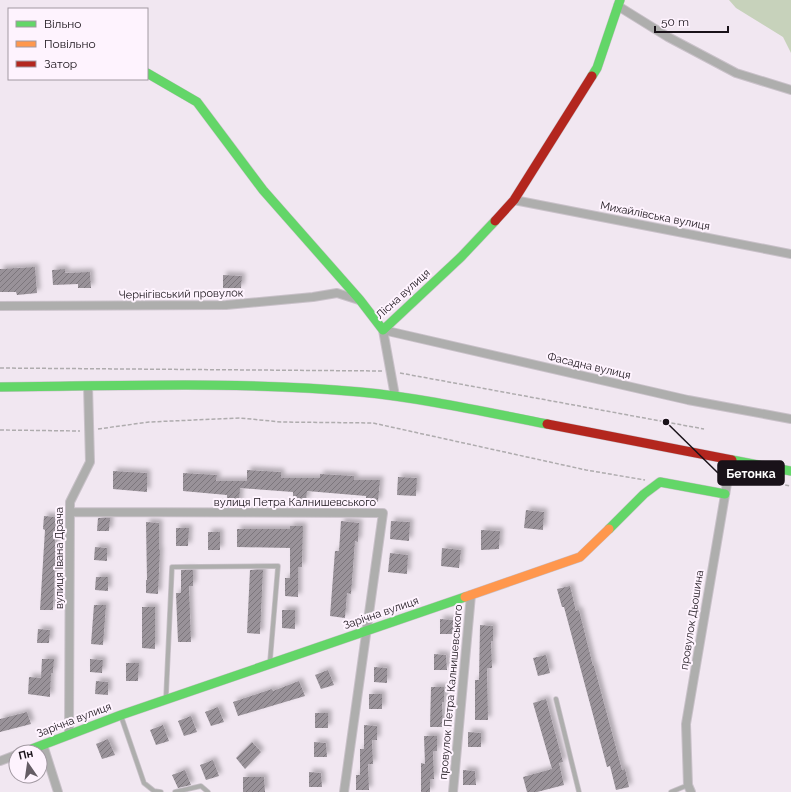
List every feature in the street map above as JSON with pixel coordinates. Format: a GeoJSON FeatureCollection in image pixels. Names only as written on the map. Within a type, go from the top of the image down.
{"type":"FeatureCollection","features":[{"type":"Feature","properties":{"kind":"street"},"geometry":{"type":"LineString","coordinates":[[619,3],[668,37],[736,73],[791,90]]}},
{"type":"Feature","properties":{"kind":"street","name":"Лісна вулиця"},"geometry":{"type":"LineString","coordinates":[[148,74],[197,102],[263,190],[360,300],[383,330],[461,257],[514,200],[597,68],[619,3]]}},
{"type":"Feature","properties":{"kind":"street","name":"Михайлівська вулиця"},"geometry":{"type":"LineString","coordinates":[[514,200],[791,254]]}},
{"type":"Feature","properties":{"kind":"street","name":"Чернігівський провулок"},"geometry":{"type":"LineString","coordinates":[[0,306],[226,305],[313,297],[336,293],[360,300]]}},
{"type":"Feature","properties":{"kind":"street"},"geometry":{"type":"LineString","coordinates":[[383,330],[395,396]]}},
{"type":"Feature","properties":{"kind":"street","name":"Фасадна вулиця"},"geometry":{"type":"LineString","coordinates":[[383,330],[688,400],[791,419]]}},
{"type":"Feature","properties":{"kind":"street"},"geometry":{"type":"LineString","coordinates":[[0,387],[185,385],[297,387],[395,396],[426,400],[791,471]]}},
{"type":"Feature","properties":{"kind":"street","name":"вулиця Івана Драча"},"geometry":{"type":"LineString","coordinates":[[69,735],[70,502],[90,462],[88,386]]}},
{"type":"Feature","properties":{"kind":"street","name":"провулок Дьошина"},"geometry":{"type":"LineString","coordinates":[[690,789],[686,724],[730,460]]}},
{"type":"Feature","properties":{"kind":"street","name":"Зарічна вулиця"},"geometry":{"type":"LineString","coordinates":[[46,744],[121,715],[580,557],[644,494],[660,482],[725,494]]}},
{"type":"Feature","properties":{"kind":"street","name":"вулиця Петра Калнишевського"},"geometry":{"type":"LineString","coordinates":[[70,512],[383,513],[365,631],[344,792]]}},
{"type":"Feature","properties":{"kind":"street","name":"провулок Петра Калнишевського"},"geometry":{"type":"LineString","coordinates":[[454,792],[471,595]]}},
{"type":"Feature","properties":{"kind":"street"},"geometry":{"type":"LineString","coordinates":[[48,761],[58,792]]}},
{"type":"Feature","properties":{"kind":"lane"},"geometry":{"type":"LineString","coordinates":[[166,700],[172,567],[278,566],[270,664]]}},
{"type":"Feature","properties":{"kind":"lane"},"geometry":{"type":"LineString","coordinates":[[556,699],[579,792]]}},
{"type":"Feature","properties":{"kind":"lane"},"geometry":{"type":"LineString","coordinates":[[121,715],[144,783],[154,791],[160,792]]}},
{"type":"Feature","properties":{"kind":"lane"},"geometry":{"type":"LineString","coordinates":[[178,792],[201,786],[208,792]]}},
{"type":"Feature","properties":{"kind":"lane"},"geometry":{"type":"LineString","coordinates":[[671,792],[690,789]]}},
{"type":"Feature","properties":{"kind":"path"},"geometry":{"type":"LineString","coordinates":[[0,430],[89,431],[149,422],[240,418],[281,422],[373,423],[586,470],[651,481]]}},
{"type":"Feature","properties":{"kind":"path"},"geometry":{"type":"LineString","coordinates":[[728,474],[791,486]]}},
{"type":"Feature","properties":{"kind":"green space"},"geometry":{"type":"Polygon","coordinates":[[[729,0],[791,0],[791,53],[783,37],[736,8],[729,0]]]}},
{"type":"Feature","properties":{"kind":"building"},"geometry":{"type":"Polygon","coordinates":[[[35,267],[37,293],[17,295],[16,292],[0,292],[0,269],[35,267]]]}},
{"type":"Feature","properties":{"kind":"building"},"geometry":{"type":"Polygon","coordinates":[[[65,269],[65,273],[90,272],[91,288],[78,288],[78,284],[53,285],[52,270],[65,269]]]}},
{"type":"Feature","properties":{"kind":"building"},"geometry":{"type":"Polygon","coordinates":[[[223,275],[242,276],[241,288],[223,288],[223,275]]]}},
{"type":"Feature","properties":{"kind":"building"},"geometry":{"type":"Polygon","coordinates":[[[247,470],[281,472],[281,478],[320,478],[320,474],[354,476],[354,480],[380,480],[378,502],[366,502],[366,496],[307,491],[306,501],[293,501],[293,492],[240,488],[239,504],[227,503],[227,495],[183,491],[183,473],[217,475],[216,481],[247,481],[247,470]]]}},
{"type":"Feature","properties":{"kind":"building"},"geometry":{"type":"Polygon","coordinates":[[[113,471],[147,473],[147,492],[113,489],[113,471]]]}},
{"type":"Feature","properties":{"kind":"building"},"geometry":{"type":"Polygon","coordinates":[[[398,477],[417,478],[416,496],[397,495],[398,477]]]}},
{"type":"Feature","properties":{"kind":"building"},"geometry":{"type":"Polygon","coordinates":[[[526,510],[544,512],[543,530],[524,528],[526,510]]]}},
{"type":"Feature","properties":{"kind":"building"},"geometry":{"type":"Polygon","coordinates":[[[44,516],[56,517],[53,610],[40,610],[45,530],[43,529],[44,516]]]}},
{"type":"Feature","properties":{"kind":"building"},"geometry":{"type":"Polygon","coordinates":[[[98,518],[110,518],[109,531],[97,531],[98,518]]]}},
{"type":"Feature","properties":{"kind":"building"},"geometry":{"type":"Polygon","coordinates":[[[341,521],[359,523],[358,542],[355,541],[351,594],[347,593],[345,618],[330,616],[335,551],[339,551],[341,521]]]}},
{"type":"Feature","properties":{"kind":"building"},"geometry":{"type":"Polygon","coordinates":[[[391,521],[410,522],[409,541],[390,539],[391,521]]]}},
{"type":"Feature","properties":{"kind":"building"},"geometry":{"type":"Polygon","coordinates":[[[146,522],[159,523],[160,550],[158,594],[146,593],[146,522]]]}},
{"type":"Feature","properties":{"kind":"building"},"geometry":{"type":"Polygon","coordinates":[[[290,526],[303,526],[302,567],[298,567],[298,597],[285,596],[285,578],[290,578],[290,548],[237,547],[237,529],[290,529],[290,526]]]}},
{"type":"Feature","properties":{"kind":"building"},"geometry":{"type":"Polygon","coordinates":[[[176,528],[189,528],[188,546],[176,546],[176,528]]]}},
{"type":"Feature","properties":{"kind":"building"},"geometry":{"type":"Polygon","coordinates":[[[481,530],[500,531],[499,549],[481,550],[481,530]]]}},
{"type":"Feature","properties":{"kind":"building"},"geometry":{"type":"Polygon","coordinates":[[[208,532],[220,532],[220,550],[208,550],[208,532]]]}},
{"type":"Feature","properties":{"kind":"building"},"geometry":{"type":"Polygon","coordinates":[[[95,547],[107,548],[107,561],[94,560],[95,547]]]}},
{"type":"Feature","properties":{"kind":"building"},"geometry":{"type":"Polygon","coordinates":[[[442,548],[461,550],[459,568],[441,566],[442,548]]]}},
{"type":"Feature","properties":{"kind":"building"},"geometry":{"type":"Polygon","coordinates":[[[390,553],[408,555],[407,574],[388,572],[390,553]]]}},
{"type":"Feature","properties":{"kind":"building"},"geometry":{"type":"Polygon","coordinates":[[[181,570],[193,570],[193,586],[189,586],[191,642],[178,642],[176,593],[181,593],[181,570]]]}},
{"type":"Feature","properties":{"kind":"building"},"geometry":{"type":"Polygon","coordinates":[[[250,570],[263,570],[260,634],[247,633],[250,570]]]}},
{"type":"Feature","properties":{"kind":"building"},"geometry":{"type":"Polygon","coordinates":[[[96,577],[108,577],[108,591],[95,590],[96,577]]]}},
{"type":"Feature","properties":{"kind":"building"},"geometry":{"type":"Polygon","coordinates":[[[570,586],[576,611],[579,610],[622,770],[625,769],[629,787],[616,790],[610,766],[607,767],[564,607],[562,607],[557,589],[570,586]]]}},
{"type":"Feature","properties":{"kind":"building"},"geometry":{"type":"Polygon","coordinates":[[[94,605],[106,605],[103,645],[91,644],[94,605]]]}},
{"type":"Feature","properties":{"kind":"building"},"geometry":{"type":"Polygon","coordinates":[[[142,607],[155,607],[155,649],[142,648],[142,607]]]}},
{"type":"Feature","properties":{"kind":"building"},"geometry":{"type":"Polygon","coordinates":[[[282,610],[295,610],[295,629],[282,628],[282,610]]]}},
{"type":"Feature","properties":{"kind":"building"},"geometry":{"type":"Polygon","coordinates":[[[440,619],[453,620],[453,634],[440,634],[440,619]]]}},
{"type":"Feature","properties":{"kind":"building"},"geometry":{"type":"Polygon","coordinates":[[[480,625],[493,626],[493,641],[491,641],[492,668],[487,668],[488,720],[475,720],[475,680],[479,680],[480,625]]]}},
{"type":"Feature","properties":{"kind":"building"},"geometry":{"type":"Polygon","coordinates":[[[38,629],[50,630],[49,643],[37,643],[38,629]]]}},
{"type":"Feature","properties":{"kind":"building"},"geometry":{"type":"Polygon","coordinates":[[[434,654],[446,655],[447,670],[434,670],[434,654]]]}},
{"type":"Feature","properties":{"kind":"building"},"geometry":{"type":"Polygon","coordinates":[[[546,655],[550,673],[538,676],[533,658],[546,655]]]}},
{"type":"Feature","properties":{"kind":"building"},"geometry":{"type":"Polygon","coordinates":[[[42,659],[54,659],[53,673],[51,673],[50,697],[28,694],[29,677],[41,678],[42,659]]]}},
{"type":"Feature","properties":{"kind":"building"},"geometry":{"type":"Polygon","coordinates":[[[90,659],[103,660],[102,673],[90,672],[90,659]]]}},
{"type":"Feature","properties":{"kind":"building"},"geometry":{"type":"Polygon","coordinates":[[[126,663],[139,663],[138,681],[126,681],[126,663]]]}},
{"type":"Feature","properties":{"kind":"building"},"geometry":{"type":"Polygon","coordinates":[[[374,667],[387,668],[387,683],[374,682],[374,667]]]}},
{"type":"Feature","properties":{"kind":"building"},"geometry":{"type":"Polygon","coordinates":[[[328,670],[334,685],[321,689],[315,675],[328,670]]]}},
{"type":"Feature","properties":{"kind":"building"},"geometry":{"type":"Polygon","coordinates":[[[96,681],[108,682],[108,695],[95,694],[96,681]]]}},
{"type":"Feature","properties":{"kind":"building"},"geometry":{"type":"Polygon","coordinates":[[[299,681],[305,696],[238,716],[233,702],[272,689],[273,691],[299,681]]]}},
{"type":"Feature","properties":{"kind":"building"},"geometry":{"type":"Polygon","coordinates":[[[431,687],[444,687],[444,702],[442,702],[443,727],[430,727],[431,687]]]}},
{"type":"Feature","properties":{"kind":"building"},"geometry":{"type":"Polygon","coordinates":[[[369,694],[382,694],[382,709],[369,709],[369,694]]]}},
{"type":"Feature","properties":{"kind":"building"},"geometry":{"type":"Polygon","coordinates":[[[546,699],[563,762],[559,763],[564,785],[537,792],[527,792],[523,777],[552,769],[533,703],[546,699]]]}},
{"type":"Feature","properties":{"kind":"building"},"geometry":{"type":"Polygon","coordinates":[[[218,707],[224,722],[211,726],[205,712],[218,707]]]}},
{"type":"Feature","properties":{"kind":"building"},"geometry":{"type":"Polygon","coordinates":[[[27,712],[31,724],[0,732],[0,719],[27,712]]]}},
{"type":"Feature","properties":{"kind":"building"},"geometry":{"type":"Polygon","coordinates":[[[315,713],[328,713],[328,728],[315,728],[315,713]]]}},
{"type":"Feature","properties":{"kind":"building"},"geometry":{"type":"Polygon","coordinates":[[[191,716],[197,732],[184,736],[178,721],[191,716]]]}},
{"type":"Feature","properties":{"kind":"building"},"geometry":{"type":"Polygon","coordinates":[[[163,725],[169,741],[156,745],[150,730],[163,725]]]}},
{"type":"Feature","properties":{"kind":"building"},"geometry":{"type":"Polygon","coordinates":[[[364,725],[377,726],[377,740],[372,740],[373,764],[368,764],[369,790],[356,790],[356,775],[360,775],[360,749],[364,749],[364,725]]]}},
{"type":"Feature","properties":{"kind":"building"},"geometry":{"type":"Polygon","coordinates":[[[468,732],[481,733],[481,747],[468,747],[468,732]]]}},
{"type":"Feature","properties":{"kind":"building"},"geometry":{"type":"Polygon","coordinates":[[[424,736],[437,736],[437,751],[433,751],[434,779],[430,779],[430,792],[421,792],[421,763],[425,764],[424,736]]]}},
{"type":"Feature","properties":{"kind":"building"},"geometry":{"type":"Polygon","coordinates":[[[108,739],[115,755],[102,759],[96,744],[108,739]]]}},
{"type":"Feature","properties":{"kind":"building"},"geometry":{"type":"Polygon","coordinates":[[[252,742],[261,752],[245,769],[236,758],[252,742]]]}},
{"type":"Feature","properties":{"kind":"building"},"geometry":{"type":"Polygon","coordinates":[[[314,742],[326,743],[327,757],[314,757],[314,742]]]}},
{"type":"Feature","properties":{"kind":"building"},"geometry":{"type":"Polygon","coordinates":[[[213,760],[219,776],[206,780],[200,765],[213,760]]]}},
{"type":"Feature","properties":{"kind":"building"},"geometry":{"type":"Polygon","coordinates":[[[185,770],[191,785],[178,788],[172,775],[185,770]]]}},
{"type":"Feature","properties":{"kind":"building"},"geometry":{"type":"Polygon","coordinates":[[[463,770],[475,771],[476,785],[463,785],[463,770]]]}},
{"type":"Feature","properties":{"kind":"building"},"geometry":{"type":"Polygon","coordinates":[[[309,772],[321,773],[322,787],[309,787],[309,772]]]}},
{"type":"Feature","properties":{"kind":"building"},"geometry":{"type":"Polygon","coordinates":[[[243,777],[264,777],[265,792],[243,792],[243,777]]]}},
{"type":"Feature","properties":{"kind":"traffic: fast"},"geometry":{"type":"LineString","coordinates":[[592,76],[597,68],[620,0]]}},
{"type":"Feature","properties":{"kind":"traffic: fast"},"geometry":{"type":"LineString","coordinates":[[148,74],[197,102],[263,190],[360,300],[383,330],[461,257],[495,221]]}},
{"type":"Feature","properties":{"kind":"traffic: fast"},"geometry":{"type":"LineString","coordinates":[[0,387],[225,385],[270,386],[360,392],[454,406],[547,424]]}},
{"type":"Feature","properties":{"kind":"traffic: fast"},"geometry":{"type":"LineString","coordinates":[[732,460],[791,471]]}},
{"type":"Feature","properties":{"kind":"traffic: fast"},"geometry":{"type":"LineString","coordinates":[[609,529],[644,494],[660,482],[725,494]]}},
{"type":"Feature","properties":{"kind":"traffic: fast"},"geometry":{"type":"LineString","coordinates":[[45,744],[121,715],[465,597]]}},
{"type":"Feature","properties":{"kind":"traffic: slow"},"geometry":{"type":"LineString","coordinates":[[465,597],[580,557],[609,529]]}},
{"type":"Feature","properties":{"kind":"traffic: jam"},"geometry":{"type":"LineString","coordinates":[[495,221],[514,200],[592,76]]}},
{"type":"Feature","properties":{"kind":"traffic: jam"},"geometry":{"type":"LineString","coordinates":[[547,424],[732,460]]}},
{"type":"Feature","properties":{"kind":"place","name":"Бетонка"},"geometry":{"type":"Point","coordinates":[666,422]}}]}
